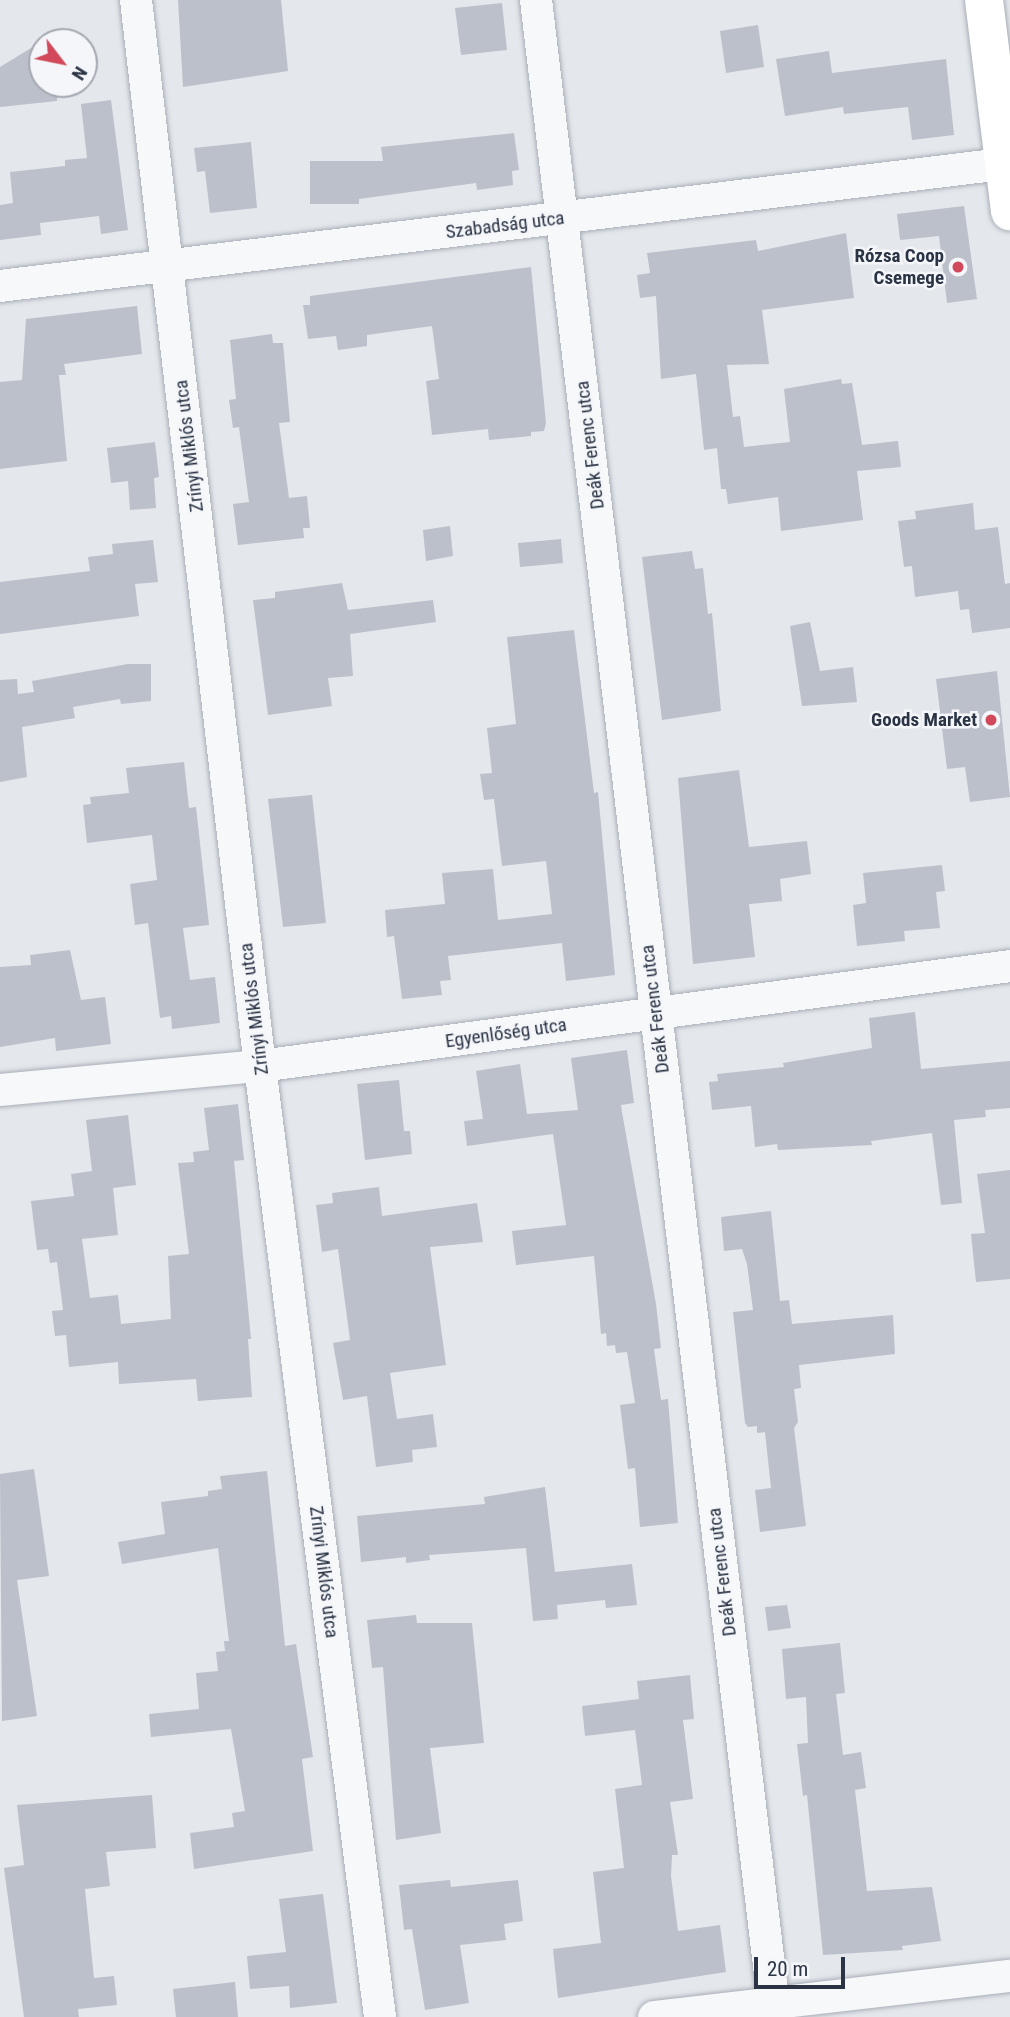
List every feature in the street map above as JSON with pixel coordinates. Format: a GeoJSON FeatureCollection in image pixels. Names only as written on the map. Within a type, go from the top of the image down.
{"type":"FeatureCollection","features":[{"type":"Feature","properties":{"kind":"street","name":"Zrínyi Miklós utca"},"geometry":{"type":"LineString","coordinates":[[135,0],[169,267],[260,1066],[380,2017]]}},
{"type":"Feature","properties":{"kind":"street","name":"Deák Ferenc utca"},"geometry":{"type":"LineString","coordinates":[[536,0],[774,2010]]}},
{"type":"Feature","properties":{"kind":"street"},"geometry":{"type":"LineString","coordinates":[[984,0],[1007,163],[1010,211]]}},
{"type":"Feature","properties":{"kind":"street","name":"Szabadság utca"},"geometry":{"type":"LineString","coordinates":[[0,286],[1007,163]]}},
{"type":"Feature","properties":{"kind":"street","name":"Egyenlőség utca"},"geometry":{"type":"LineString","coordinates":[[0,1090],[260,1066],[1010,966]]}},
{"type":"Feature","properties":{"kind":"street"},"geometry":{"type":"LineString","coordinates":[[654,2017],[774,2010],[1010,1976]]}},
{"type":"Feature","properties":{"kind":"building"},"geometry":{"type":"Polygon","coordinates":[[[178,0],[281,0],[288,71],[183,87],[178,0]]]}},
{"type":"Feature","properties":{"kind":"building"},"geometry":{"type":"Polygon","coordinates":[[[502,3],[507,50],[461,55],[455,8],[502,3]]]}},
{"type":"Feature","properties":{"kind":"building"},"geometry":{"type":"Polygon","coordinates":[[[758,25],[764,67],[726,73],[720,31],[758,25]]]}},
{"type":"Feature","properties":{"kind":"building"},"geometry":{"type":"Polygon","coordinates":[[[28,50],[28,98],[57,98],[57,101],[0,107],[0,67],[28,50]]]}},
{"type":"Feature","properties":{"kind":"building"},"geometry":{"type":"Polygon","coordinates":[[[829,51],[832,73],[946,59],[954,135],[912,140],[908,107],[844,114],[843,107],[785,116],[776,59],[829,51]]]}},
{"type":"Feature","properties":{"kind":"building"},"geometry":{"type":"Polygon","coordinates":[[[111,100],[128,230],[101,234],[99,216],[40,223],[41,235],[0,240],[0,205],[13,203],[10,172],[65,166],[65,160],[87,158],[81,104],[111,100]]]}},
{"type":"Feature","properties":{"kind":"building"},"geometry":{"type":"Polygon","coordinates":[[[514,133],[519,170],[512,171],[513,185],[477,190],[476,183],[359,199],[359,204],[310,204],[310,161],[383,161],[381,147],[514,133]]]}},
{"type":"Feature","properties":{"kind":"building"},"geometry":{"type":"Polygon","coordinates":[[[251,142],[257,208],[210,213],[205,171],[197,172],[194,148],[251,142]]]}},
{"type":"Feature","properties":{"kind":"building"},"geometry":{"type":"Polygon","coordinates":[[[964,206],[977,299],[947,303],[939,236],[900,240],[897,214],[964,206]]]}},
{"type":"Feature","properties":{"kind":"building"},"geometry":{"type":"Polygon","coordinates":[[[846,233],[854,298],[762,310],[769,364],[727,365],[733,417],[740,416],[744,447],[790,442],[784,389],[841,379],[842,384],[852,383],[862,445],[898,441],[901,467],[857,471],[863,520],[781,531],[778,497],[728,504],[726,489],[721,489],[717,448],[704,450],[696,374],[661,379],[656,296],[640,298],[637,275],[650,273],[647,253],[756,240],[758,251],[846,233]]]}},
{"type":"Feature","properties":{"kind":"building"},"geometry":{"type":"Polygon","coordinates":[[[531,267],[546,423],[544,431],[531,432],[531,436],[489,440],[488,429],[432,435],[426,381],[439,379],[432,326],[367,335],[367,346],[338,350],[336,336],[308,339],[303,305],[310,305],[310,296],[531,267]]]}},
{"type":"Feature","properties":{"kind":"building"},"geometry":{"type":"Polygon","coordinates":[[[137,306],[142,354],[64,364],[66,375],[59,375],[67,461],[0,469],[0,382],[22,380],[26,319],[137,306]]]}},
{"type":"Feature","properties":{"kind":"building"},"geometry":{"type":"Polygon","coordinates":[[[272,334],[273,343],[283,343],[290,422],[279,423],[289,498],[307,496],[310,528],[303,528],[304,538],[238,545],[233,504],[249,502],[239,427],[233,428],[229,400],[236,399],[230,340],[272,334]]]}},
{"type":"Feature","properties":{"kind":"building"},"geometry":{"type":"Polygon","coordinates":[[[155,442],[159,477],[154,478],[156,508],[130,510],[128,481],[111,483],[107,448],[155,442]]]}},
{"type":"Feature","properties":{"kind":"building"},"geometry":{"type":"Polygon","coordinates":[[[973,503],[975,530],[998,527],[1005,584],[1010,583],[1010,628],[972,633],[969,609],[960,610],[958,591],[915,597],[912,566],[904,567],[898,521],[916,519],[915,511],[973,503]]]}},
{"type":"Feature","properties":{"kind":"building"},"geometry":{"type":"Polygon","coordinates":[[[450,526],[453,556],[426,561],[423,530],[450,526]]]}},
{"type":"Feature","properties":{"kind":"building"},"geometry":{"type":"Polygon","coordinates":[[[561,539],[563,563],[520,567],[518,543],[561,539]]]}},
{"type":"Feature","properties":{"kind":"building"},"geometry":{"type":"Polygon","coordinates":[[[153,540],[158,582],[135,584],[139,616],[0,634],[0,582],[90,571],[88,557],[113,554],[112,544],[153,540]]]}},
{"type":"Feature","properties":{"kind":"building"},"geometry":{"type":"Polygon","coordinates":[[[692,551],[695,569],[703,568],[708,614],[712,613],[721,711],[662,720],[642,557],[692,551]]]}},
{"type":"Feature","properties":{"kind":"building"},"geometry":{"type":"Polygon","coordinates":[[[342,583],[348,610],[433,600],[436,622],[350,634],[353,676],[328,678],[332,706],[268,715],[253,600],[275,598],[275,592],[342,583]]]}},
{"type":"Feature","properties":{"kind":"building"},"geometry":{"type":"Polygon","coordinates":[[[810,622],[820,671],[853,667],[857,702],[802,706],[790,626],[810,622]]]}},
{"type":"Feature","properties":{"kind":"building"},"geometry":{"type":"Polygon","coordinates":[[[574,630],[594,793],[598,792],[615,975],[566,981],[562,943],[448,956],[451,980],[440,981],[442,995],[402,999],[394,936],[387,937],[385,910],[445,904],[442,873],[493,869],[498,920],[552,914],[546,861],[502,866],[494,799],[484,800],[480,774],[492,773],[487,728],[516,724],[507,637],[574,630]]]}},
{"type":"Feature","properties":{"kind":"building"},"geometry":{"type":"Polygon","coordinates":[[[128,664],[151,664],[151,701],[121,704],[120,699],[73,707],[75,718],[22,727],[27,777],[0,782],[0,680],[17,679],[18,694],[34,692],[32,681],[128,664]]]}},
{"type":"Feature","properties":{"kind":"building"},"geometry":{"type":"Polygon","coordinates":[[[997,671],[1010,797],[970,802],[965,767],[947,769],[936,679],[997,671]]]}},
{"type":"Feature","properties":{"kind":"building"},"geometry":{"type":"Polygon","coordinates":[[[184,762],[189,808],[196,807],[209,925],[183,928],[190,980],[215,977],[220,1023],[172,1029],[171,1016],[160,1018],[148,923],[135,925],[130,884],[157,880],[152,835],[87,843],[83,805],[91,804],[90,797],[129,793],[126,768],[184,762]]]}},
{"type":"Feature","properties":{"kind":"building"},"geometry":{"type":"Polygon","coordinates":[[[739,770],[749,847],[807,841],[811,874],[780,879],[782,901],[749,904],[755,957],[693,964],[678,778],[739,770]]]}},
{"type":"Feature","properties":{"kind":"building"},"geometry":{"type":"Polygon","coordinates":[[[312,795],[326,923],[283,927],[268,799],[312,795]]]}},
{"type":"Feature","properties":{"kind":"building"},"geometry":{"type":"Polygon","coordinates":[[[942,865],[945,891],[936,892],[940,928],[904,931],[905,941],[857,946],[853,905],[866,903],[863,873],[942,865]]]}},
{"type":"Feature","properties":{"kind":"building"},"geometry":{"type":"Polygon","coordinates":[[[70,950],[81,1000],[105,997],[111,1044],[56,1051],[55,1038],[0,1047],[0,967],[31,965],[30,955],[70,950]]]}},
{"type":"Feature","properties":{"kind":"building"},"geometry":{"type":"Polygon","coordinates":[[[915,1012],[921,1069],[1010,1061],[1010,1108],[985,1110],[986,1117],[954,1120],[962,1203],[941,1205],[932,1133],[871,1141],[872,1145],[778,1150],[777,1144],[755,1147],[751,1106],[712,1110],[709,1082],[718,1081],[717,1074],[784,1067],[783,1063],[872,1048],[869,1018],[915,1012]]]}},
{"type":"Feature","properties":{"kind":"building"},"geometry":{"type":"Polygon","coordinates":[[[627,1050],[634,1103],[621,1105],[656,1304],[661,1348],[654,1349],[661,1400],[668,1399],[678,1523],[640,1527],[635,1468],[628,1469],[620,1405],[635,1403],[627,1352],[616,1353],[615,1345],[607,1346],[606,1333],[601,1334],[594,1256],[516,1265],[512,1231],[566,1225],[553,1134],[467,1146],[464,1121],[483,1119],[476,1071],[520,1064],[527,1114],[578,1110],[571,1058],[627,1050]]]}},
{"type":"Feature","properties":{"kind":"building"},"geometry":{"type":"Polygon","coordinates":[[[399,1080],[404,1131],[410,1131],[412,1154],[365,1160],[357,1084],[399,1080]]]}},
{"type":"Feature","properties":{"kind":"building"},"geometry":{"type":"Polygon","coordinates":[[[238,1104],[244,1160],[234,1161],[251,1339],[248,1339],[252,1397],[198,1401],[196,1379],[119,1384],[118,1362],[69,1367],[66,1335],[55,1336],[52,1311],[63,1310],[57,1262],[50,1263],[48,1249],[37,1250],[31,1201],[74,1196],[71,1174],[92,1171],[86,1120],[128,1115],[136,1185],[113,1188],[118,1235],[82,1239],[90,1298],[118,1295],[121,1324],[171,1319],[168,1256],[189,1254],[178,1163],[194,1162],[193,1152],[209,1150],[204,1108],[238,1104]]]}},
{"type":"Feature","properties":{"kind":"building"},"geometry":{"type":"Polygon","coordinates":[[[1010,1170],[1010,1279],[976,1282],[971,1234],[985,1233],[977,1174],[1010,1170]]]}},
{"type":"Feature","properties":{"kind":"building"},"geometry":{"type":"Polygon","coordinates":[[[379,1187],[382,1216],[477,1203],[483,1242],[430,1247],[446,1365],[390,1373],[397,1419],[433,1414],[437,1447],[412,1450],[413,1462],[376,1467],[367,1396],[343,1400],[333,1343],[350,1340],[338,1249],[322,1252],[316,1205],[333,1203],[332,1193],[379,1187]]]}},
{"type":"Feature","properties":{"kind":"building"},"geometry":{"type":"Polygon","coordinates":[[[771,1211],[780,1301],[789,1300],[792,1324],[893,1315],[895,1354],[799,1365],[801,1388],[794,1389],[798,1422],[794,1428],[806,1526],[760,1532],[755,1490],[771,1488],[765,1432],[757,1433],[757,1426],[748,1427],[745,1423],[733,1312],[753,1310],[747,1264],[742,1249],[724,1251],[721,1217],[771,1211]]]}},
{"type":"Feature","properties":{"kind":"building"},"geometry":{"type":"Polygon","coordinates":[[[34,1469],[49,1576],[17,1580],[37,1716],[2,1721],[0,1474],[34,1469]]]}},
{"type":"Feature","properties":{"kind":"building"},"geometry":{"type":"Polygon","coordinates":[[[267,1471],[285,1646],[296,1644],[313,1757],[302,1759],[313,1851],[194,1869],[190,1833],[234,1827],[232,1813],[245,1811],[231,1729],[151,1737],[149,1714],[199,1709],[196,1673],[218,1671],[216,1652],[225,1651],[224,1641],[229,1641],[218,1548],[122,1564],[118,1542],[165,1534],[161,1502],[208,1496],[208,1491],[222,1489],[220,1476],[267,1471]]]}},
{"type":"Feature","properties":{"kind":"building"},"geometry":{"type":"Polygon","coordinates":[[[545,1487],[555,1572],[632,1564],[637,1605],[606,1608],[605,1600],[557,1605],[558,1619],[533,1621],[526,1548],[429,1555],[430,1560],[406,1563],[406,1557],[361,1562],[357,1516],[485,1504],[484,1497],[545,1487]]]}},
{"type":"Feature","properties":{"kind":"building"},"geometry":{"type":"Polygon","coordinates":[[[787,1605],[791,1628],[768,1631],[765,1607],[787,1605]]]}},
{"type":"Feature","properties":{"kind":"building"},"geometry":{"type":"Polygon","coordinates":[[[416,1615],[417,1623],[472,1623],[484,1743],[430,1748],[441,1833],[396,1840],[383,1667],[372,1668],[367,1620],[416,1615]]]}},
{"type":"Feature","properties":{"kind":"building"},"geometry":{"type":"Polygon","coordinates":[[[840,1643],[845,1693],[836,1694],[843,1755],[861,1752],[866,1788],[855,1790],[867,1891],[932,1887],[941,1941],[902,1946],[903,1950],[823,1955],[807,1795],[803,1796],[797,1744],[808,1743],[806,1697],[786,1699],[782,1649],[840,1643]]]}},
{"type":"Feature","properties":{"kind":"building"},"geometry":{"type":"Polygon","coordinates":[[[690,1675],[694,1719],[683,1720],[693,1799],[670,1802],[678,1855],[672,1855],[671,1876],[678,1931],[720,1925],[726,1972],[558,1998],[553,1949],[601,1943],[593,1872],[624,1868],[615,1789],[642,1785],[635,1730],[585,1736],[582,1706],[639,1699],[637,1681],[690,1675]]]}},
{"type":"Feature","properties":{"kind":"building"},"geometry":{"type":"Polygon","coordinates":[[[152,1795],[156,1848],[106,1852],[110,1886],[85,1889],[94,1978],[114,1976],[117,2005],[78,2009],[79,2017],[24,2017],[4,1868],[24,1865],[17,1805],[152,1795]]]}},
{"type":"Feature","properties":{"kind":"building"},"geometry":{"type":"Polygon","coordinates":[[[450,1880],[451,1887],[518,1880],[523,1921],[504,1924],[506,1940],[460,1945],[469,2003],[425,2010],[412,1929],[404,1930],[399,1885],[450,1880]]]}},
{"type":"Feature","properties":{"kind":"building"},"geometry":{"type":"Polygon","coordinates":[[[323,1894],[337,2003],[290,2008],[289,1986],[250,1989],[247,1956],[286,1952],[279,1899],[323,1894]]]}},
{"type":"Feature","properties":{"kind":"building"},"geometry":{"type":"Polygon","coordinates":[[[235,1982],[238,2017],[176,2017],[173,1989],[235,1982]]]}},
{"type":"Feature","properties":{"kind":"place","name":"Rózsa Coop Csemege"},"geometry":{"type":"Point","coordinates":[958,267]}},
{"type":"Feature","properties":{"kind":"place","name":"Goods Market"},"geometry":{"type":"Point","coordinates":[991,720]}}]}
